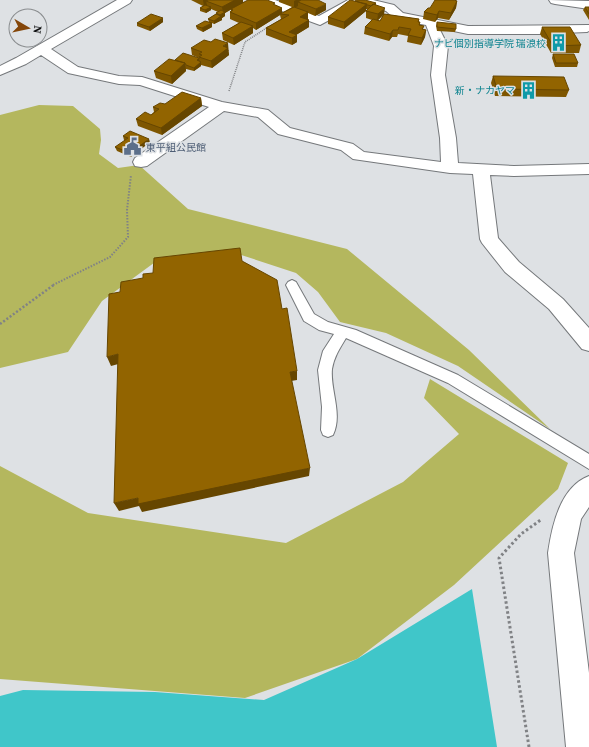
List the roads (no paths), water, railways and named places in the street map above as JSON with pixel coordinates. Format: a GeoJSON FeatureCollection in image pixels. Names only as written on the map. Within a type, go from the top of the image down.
{"type":"FeatureCollection","features":[{"type":"Feature","properties":{"kind":"street"},"geometry":{"type":"LineString","coordinates":[[0,71],[42,49],[126,0]]}},
{"type":"Feature","properties":{"kind":"street"},"geometry":{"type":"LineString","coordinates":[[264,0],[320,21],[357,0],[390,8],[399,16],[468,30],[588,29],[573,3]]}},
{"type":"Feature","properties":{"kind":"street"},"geometry":{"type":"LineString","coordinates":[[555,0],[589,5]]}},
{"type":"Feature","properties":{"kind":"street"},"geometry":{"type":"LineString","coordinates":[[431,22],[435,35],[441,46],[438,75],[448,138],[450,168]]}},
{"type":"Feature","properties":{"kind":"street"},"geometry":{"type":"LineString","coordinates":[[42,49],[73,70],[119,80],[142,81],[188,97],[221,106],[263,113],[284,131],[348,147],[359,156],[450,168],[481,170],[514,171],[589,169]]}},
{"type":"Feature","properties":{"kind":"street"},"geometry":{"type":"LineString","coordinates":[[141,162],[221,106]]}},
{"type":"Feature","properties":{"kind":"street"},"geometry":{"type":"LineString","coordinates":[[481,170],[489,239],[512,267],[556,304],[588,339],[589,343]]}},
{"type":"Feature","properties":{"kind":"street"},"geometry":{"type":"LineString","coordinates":[[582,747],[561,553],[566,522],[577,501],[589,488]]}},
{"type":"Feature","properties":{"kind":"lane"},"geometry":{"type":"LineString","coordinates":[[292,285],[309,317],[324,326],[343,332],[453,379],[589,462]]}},
{"type":"Feature","properties":{"kind":"lane"},"geometry":{"type":"LineString","coordinates":[[328,430],[325,370],[330,351],[343,332]]}},
{"type":"Feature","properties":{"kind":"water"},"geometry":{"type":"Polygon","coordinates":[[[472,589],[497,747],[0,747],[0,696],[23,690],[155,692],[264,700],[357,659],[472,589]]]}},
{"type":"Feature","properties":{"kind":"place","name":"ナビ個別指導学院 瑞浪校"},"geometry":{"type":"Point","coordinates":[559,43]}},
{"type":"Feature","properties":{"kind":"place","name":"新・ナカヤマ"},"geometry":{"type":"Point","coordinates":[528,90]}},
{"type":"Feature","properties":{"kind":"place","name":"東平組公民館"},"geometry":{"type":"Point","coordinates":[133,147]}}]}
